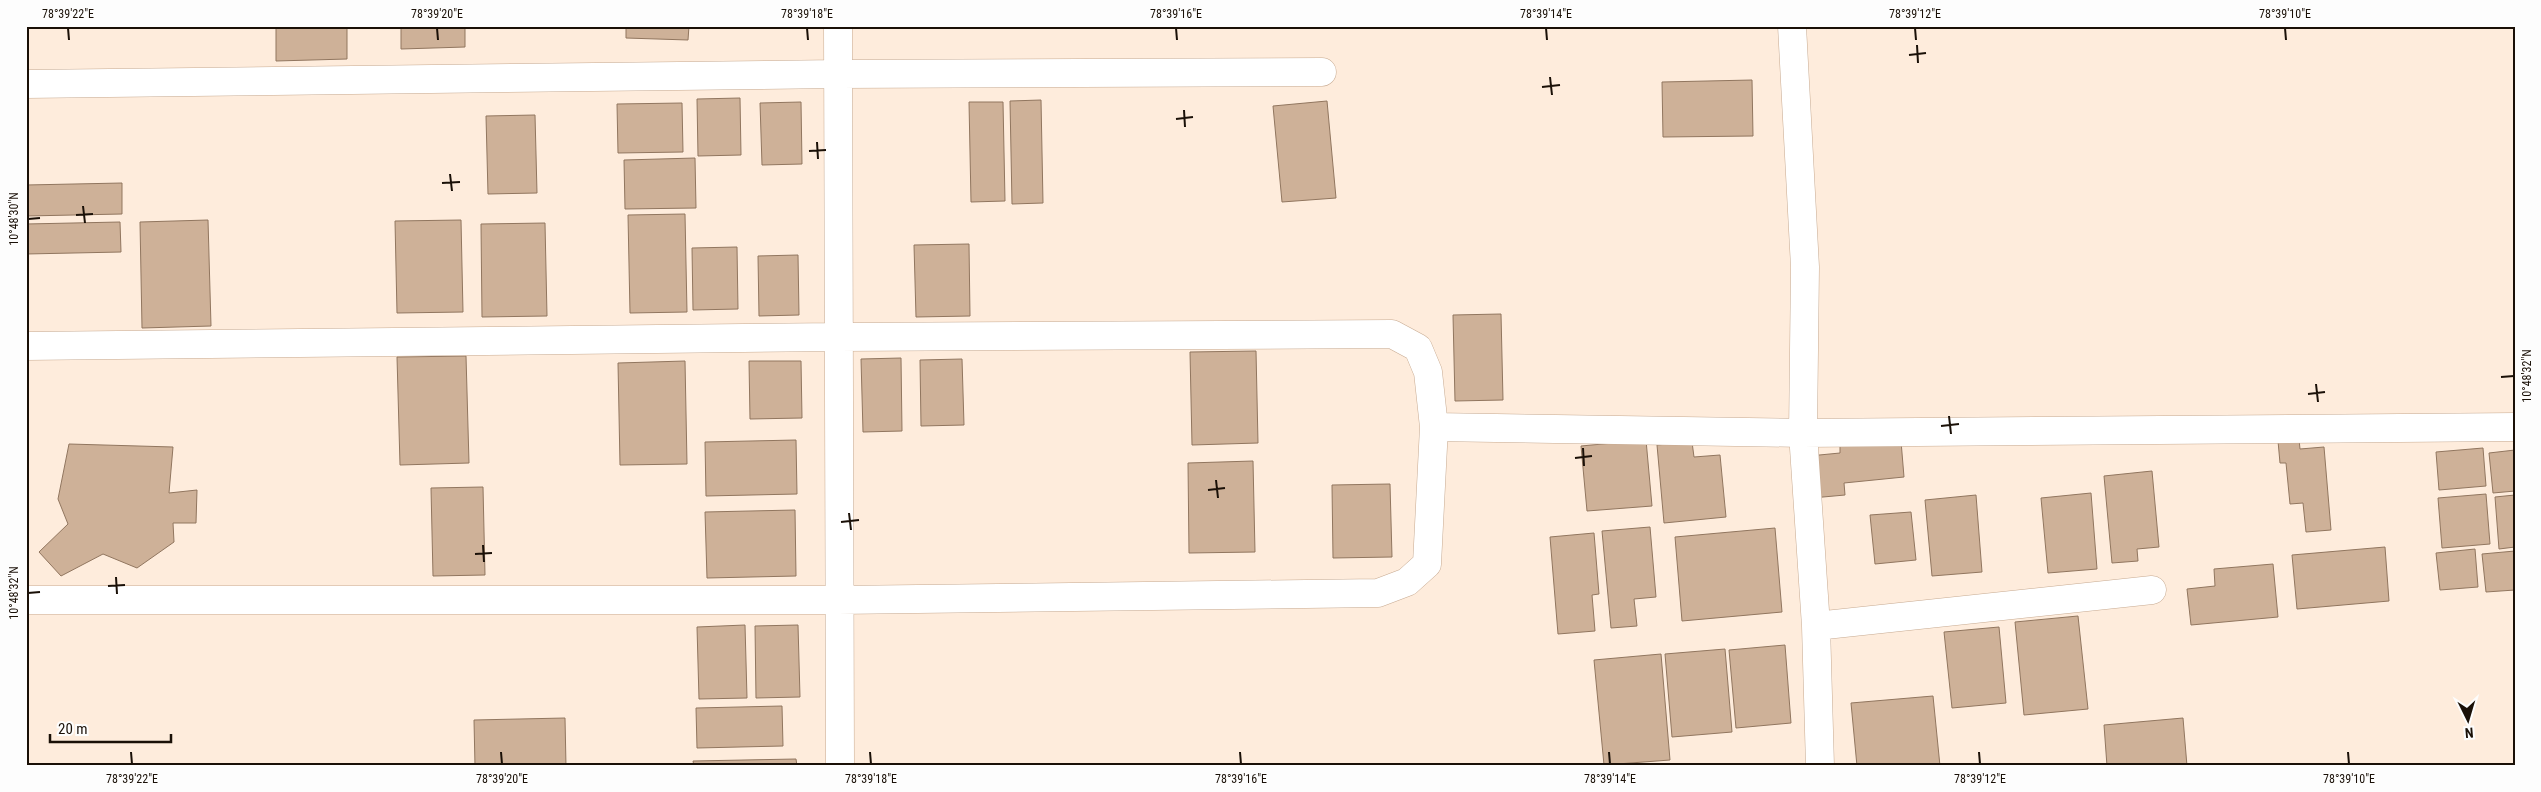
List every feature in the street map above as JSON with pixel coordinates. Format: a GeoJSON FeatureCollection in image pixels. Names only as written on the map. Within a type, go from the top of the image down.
{"type":"FeatureCollection","features":[{"type":"Feature","properties":{"kind":"street"},"geometry":{"type":"LineString","coordinates":[[838,26],[838,600],[840,766]]}},
{"type":"Feature","properties":{"kind":"street"},"geometry":{"type":"LineString","coordinates":[[1792,26],[1806,267],[1803,433],[1816,626],[1820,766]]}},
{"type":"Feature","properties":{"kind":"street"},"geometry":{"type":"LineString","coordinates":[[26,84],[838,74],[1322,72]]}},
{"type":"Feature","properties":{"kind":"street"},"geometry":{"type":"LineString","coordinates":[[26,346],[839,337],[1392,334],[1418,348],[1428,372],[1434,427],[1427,564],[1407,582],[1378,594],[838,600],[26,600]]}},
{"type":"Feature","properties":{"kind":"street"},"geometry":{"type":"LineString","coordinates":[[1434,427],[1803,433],[2515,427]]}},
{"type":"Feature","properties":{"kind":"street"},"geometry":{"type":"LineString","coordinates":[[1816,626],[2152,590]]}},
{"type":"Feature","properties":{"kind":"building"},"geometry":{"type":"Polygon","coordinates":[[[276,26],[347,26],[347,59],[276,61],[276,26]]]}},
{"type":"Feature","properties":{"kind":"building"},"geometry":{"type":"Polygon","coordinates":[[[401,26],[465,26],[465,47],[401,49],[401,26]]]}},
{"type":"Feature","properties":{"kind":"building"},"geometry":{"type":"Polygon","coordinates":[[[626,26],[689,26],[688,40],[626,38],[626,26]]]}},
{"type":"Feature","properties":{"kind":"building"},"geometry":{"type":"Polygon","coordinates":[[[1752,80],[1753,136],[1663,137],[1662,82],[1752,80]]]}},
{"type":"Feature","properties":{"kind":"building"},"geometry":{"type":"Polygon","coordinates":[[[740,98],[741,155],[698,156],[697,99],[740,98]]]}},
{"type":"Feature","properties":{"kind":"building"},"geometry":{"type":"Polygon","coordinates":[[[1041,100],[1043,203],[1012,204],[1010,101],[1041,100]]]}},
{"type":"Feature","properties":{"kind":"building"},"geometry":{"type":"Polygon","coordinates":[[[1327,101],[1336,198],[1282,202],[1273,106],[1327,101]]]}},
{"type":"Feature","properties":{"kind":"building"},"geometry":{"type":"Polygon","coordinates":[[[801,102],[802,164],[762,165],[760,103],[801,102]]]}},
{"type":"Feature","properties":{"kind":"building"},"geometry":{"type":"Polygon","coordinates":[[[969,102],[1003,102],[1005,201],[971,202],[969,102]]]}},
{"type":"Feature","properties":{"kind":"building"},"geometry":{"type":"Polygon","coordinates":[[[682,103],[683,152],[618,153],[617,104],[682,103]]]}},
{"type":"Feature","properties":{"kind":"building"},"geometry":{"type":"Polygon","coordinates":[[[535,115],[537,193],[488,194],[486,116],[535,115]]]}},
{"type":"Feature","properties":{"kind":"building"},"geometry":{"type":"Polygon","coordinates":[[[695,158],[696,208],[625,209],[624,160],[695,158]]]}},
{"type":"Feature","properties":{"kind":"building"},"geometry":{"type":"Polygon","coordinates":[[[122,183],[122,214],[26,216],[26,185],[122,183]]]}},
{"type":"Feature","properties":{"kind":"building"},"geometry":{"type":"Polygon","coordinates":[[[685,214],[687,312],[630,313],[628,215],[685,214]]]}},
{"type":"Feature","properties":{"kind":"building"},"geometry":{"type":"Polygon","coordinates":[[[208,220],[211,326],[142,328],[140,222],[208,220]]]}},
{"type":"Feature","properties":{"kind":"building"},"geometry":{"type":"Polygon","coordinates":[[[461,220],[463,312],[397,313],[395,221],[461,220]]]}},
{"type":"Feature","properties":{"kind":"building"},"geometry":{"type":"Polygon","coordinates":[[[120,222],[121,252],[26,254],[26,224],[120,222]]]}},
{"type":"Feature","properties":{"kind":"building"},"geometry":{"type":"Polygon","coordinates":[[[545,223],[547,316],[482,317],[481,224],[545,223]]]}},
{"type":"Feature","properties":{"kind":"building"},"geometry":{"type":"Polygon","coordinates":[[[969,244],[970,316],[916,317],[914,245],[969,244]]]}},
{"type":"Feature","properties":{"kind":"building"},"geometry":{"type":"Polygon","coordinates":[[[737,247],[738,309],[693,310],[692,248],[737,247]]]}},
{"type":"Feature","properties":{"kind":"building"},"geometry":{"type":"Polygon","coordinates":[[[798,255],[799,315],[759,316],[758,256],[798,255]]]}},
{"type":"Feature","properties":{"kind":"building"},"geometry":{"type":"Polygon","coordinates":[[[1501,314],[1503,400],[1455,401],[1453,315],[1501,314]]]}},
{"type":"Feature","properties":{"kind":"building"},"geometry":{"type":"Polygon","coordinates":[[[1256,351],[1258,443],[1192,445],[1190,352],[1256,351]]]}},
{"type":"Feature","properties":{"kind":"building"},"geometry":{"type":"Polygon","coordinates":[[[466,356],[469,463],[400,465],[397,357],[466,356]]]}},
{"type":"Feature","properties":{"kind":"building"},"geometry":{"type":"Polygon","coordinates":[[[901,358],[902,431],[863,432],[861,359],[901,358]]]}},
{"type":"Feature","properties":{"kind":"building"},"geometry":{"type":"Polygon","coordinates":[[[962,359],[964,425],[921,426],[920,360],[962,359]]]}},
{"type":"Feature","properties":{"kind":"building"},"geometry":{"type":"Polygon","coordinates":[[[685,361],[687,464],[620,465],[618,363],[685,361]]]}},
{"type":"Feature","properties":{"kind":"building"},"geometry":{"type":"Polygon","coordinates":[[[749,361],[801,361],[802,418],[750,419],[749,361]]]}},
{"type":"Feature","properties":{"kind":"building"},"geometry":{"type":"Polygon","coordinates":[[[2299,439],[2300,449],[2324,447],[2331,530],[2306,532],[2303,503],[2290,504],[2286,463],[2280,463],[2278,441],[2299,439]]]}},
{"type":"Feature","properties":{"kind":"building"},"geometry":{"type":"Polygon","coordinates":[[[796,440],[797,494],[706,496],[705,442],[796,440]]]}},
{"type":"Feature","properties":{"kind":"building"},"geometry":{"type":"Polygon","coordinates":[[[1646,440],[1652,506],[1587,511],[1581,446],[1646,440]]]}},
{"type":"Feature","properties":{"kind":"building"},"geometry":{"type":"Polygon","coordinates":[[[1901,441],[1904,477],[1844,483],[1845,495],[1812,498],[1809,456],[1840,453],[1840,446],[1901,441]]]}},
{"type":"Feature","properties":{"kind":"building"},"geometry":{"type":"Polygon","coordinates":[[[1692,442],[1694,457],[1720,455],[1726,517],[1664,523],[1657,445],[1692,442]]]}},
{"type":"Feature","properties":{"kind":"building"},"geometry":{"type":"Polygon","coordinates":[[[69,444],[173,447],[169,493],[197,490],[196,523],[173,523],[174,542],[137,568],[103,554],[61,576],[39,552],[68,524],[58,499],[69,444]]]}},
{"type":"Feature","properties":{"kind":"building"},"geometry":{"type":"Polygon","coordinates":[[[2483,448],[2486,486],[2439,490],[2436,452],[2483,448]]]}},
{"type":"Feature","properties":{"kind":"building"},"geometry":{"type":"Polygon","coordinates":[[[2515,450],[2515,491],[2493,493],[2489,453],[2515,450]]]}},
{"type":"Feature","properties":{"kind":"building"},"geometry":{"type":"Polygon","coordinates":[[[1253,461],[1255,552],[1189,553],[1188,463],[1253,461]]]}},
{"type":"Feature","properties":{"kind":"building"},"geometry":{"type":"Polygon","coordinates":[[[2152,471],[2159,547],[2137,549],[2138,561],[2112,563],[2104,476],[2152,471]]]}},
{"type":"Feature","properties":{"kind":"building"},"geometry":{"type":"Polygon","coordinates":[[[1390,484],[1392,557],[1333,558],[1332,485],[1390,484]]]}},
{"type":"Feature","properties":{"kind":"building"},"geometry":{"type":"Polygon","coordinates":[[[483,487],[485,575],[433,576],[431,488],[483,487]]]}},
{"type":"Feature","properties":{"kind":"building"},"geometry":{"type":"Polygon","coordinates":[[[2091,493],[2097,569],[2048,573],[2041,498],[2091,493]]]}},
{"type":"Feature","properties":{"kind":"building"},"geometry":{"type":"Polygon","coordinates":[[[2486,494],[2490,544],[2442,548],[2438,498],[2486,494]]]}},
{"type":"Feature","properties":{"kind":"building"},"geometry":{"type":"Polygon","coordinates":[[[1976,495],[1982,572],[1932,576],[1925,500],[1976,495]]]}},
{"type":"Feature","properties":{"kind":"building"},"geometry":{"type":"Polygon","coordinates":[[[2515,495],[2515,547],[2499,549],[2495,497],[2515,495]]]}},
{"type":"Feature","properties":{"kind":"building"},"geometry":{"type":"Polygon","coordinates":[[[795,510],[796,576],[707,578],[705,512],[795,510]]]}},
{"type":"Feature","properties":{"kind":"building"},"geometry":{"type":"Polygon","coordinates":[[[1911,512],[1916,560],[1875,564],[1870,515],[1911,512]]]}},
{"type":"Feature","properties":{"kind":"building"},"geometry":{"type":"Polygon","coordinates":[[[1650,527],[1656,597],[1634,599],[1637,626],[1611,628],[1602,531],[1650,527]]]}},
{"type":"Feature","properties":{"kind":"building"},"geometry":{"type":"Polygon","coordinates":[[[1775,528],[1782,612],[1682,621],[1675,537],[1775,528]]]}},
{"type":"Feature","properties":{"kind":"building"},"geometry":{"type":"Polygon","coordinates":[[[1594,533],[1599,594],[1592,595],[1595,631],[1558,634],[1550,537],[1594,533]]]}},
{"type":"Feature","properties":{"kind":"building"},"geometry":{"type":"Polygon","coordinates":[[[2385,547],[2389,601],[2297,609],[2292,555],[2385,547]]]}},
{"type":"Feature","properties":{"kind":"building"},"geometry":{"type":"Polygon","coordinates":[[[2475,549],[2478,587],[2440,590],[2436,553],[2475,549]]]}},
{"type":"Feature","properties":{"kind":"building"},"geometry":{"type":"Polygon","coordinates":[[[2515,551],[2515,590],[2486,592],[2482,554],[2515,551]]]}},
{"type":"Feature","properties":{"kind":"building"},"geometry":{"type":"Polygon","coordinates":[[[2273,564],[2278,617],[2191,625],[2187,589],[2215,586],[2214,569],[2273,564]]]}},
{"type":"Feature","properties":{"kind":"building"},"geometry":{"type":"Polygon","coordinates":[[[2078,616],[2088,709],[2024,715],[2015,622],[2078,616]]]}},
{"type":"Feature","properties":{"kind":"building"},"geometry":{"type":"Polygon","coordinates":[[[745,625],[747,698],[699,699],[697,627],[745,625]]]}},
{"type":"Feature","properties":{"kind":"building"},"geometry":{"type":"Polygon","coordinates":[[[798,625],[800,697],[756,698],[755,626],[798,625]]]}},
{"type":"Feature","properties":{"kind":"building"},"geometry":{"type":"Polygon","coordinates":[[[1999,627],[2006,703],[1952,708],[1944,632],[1999,627]]]}},
{"type":"Feature","properties":{"kind":"building"},"geometry":{"type":"Polygon","coordinates":[[[1785,645],[1791,723],[1736,728],[1729,650],[1785,645]]]}},
{"type":"Feature","properties":{"kind":"building"},"geometry":{"type":"Polygon","coordinates":[[[1725,649],[1732,732],[1672,737],[1665,654],[1725,649]]]}},
{"type":"Feature","properties":{"kind":"building"},"geometry":{"type":"Polygon","coordinates":[[[1661,654],[1670,760],[1604,765],[1594,660],[1661,654]]]}},
{"type":"Feature","properties":{"kind":"building"},"geometry":{"type":"Polygon","coordinates":[[[1933,696],[1940,766],[1857,766],[1851,703],[1933,696]]]}},
{"type":"Feature","properties":{"kind":"building"},"geometry":{"type":"Polygon","coordinates":[[[782,706],[783,746],[697,748],[696,708],[782,706]]]}},
{"type":"Feature","properties":{"kind":"building"},"geometry":{"type":"Polygon","coordinates":[[[565,718],[566,766],[475,766],[474,720],[565,718]]]}},
{"type":"Feature","properties":{"kind":"building"},"geometry":{"type":"Polygon","coordinates":[[[2183,718],[2187,766],[2107,766],[2104,725],[2183,718]]]}},
{"type":"Feature","properties":{"kind":"building"},"geometry":{"type":"Polygon","coordinates":[[[796,759],[797,766],[694,766],[693,761],[796,759]]]}}]}
